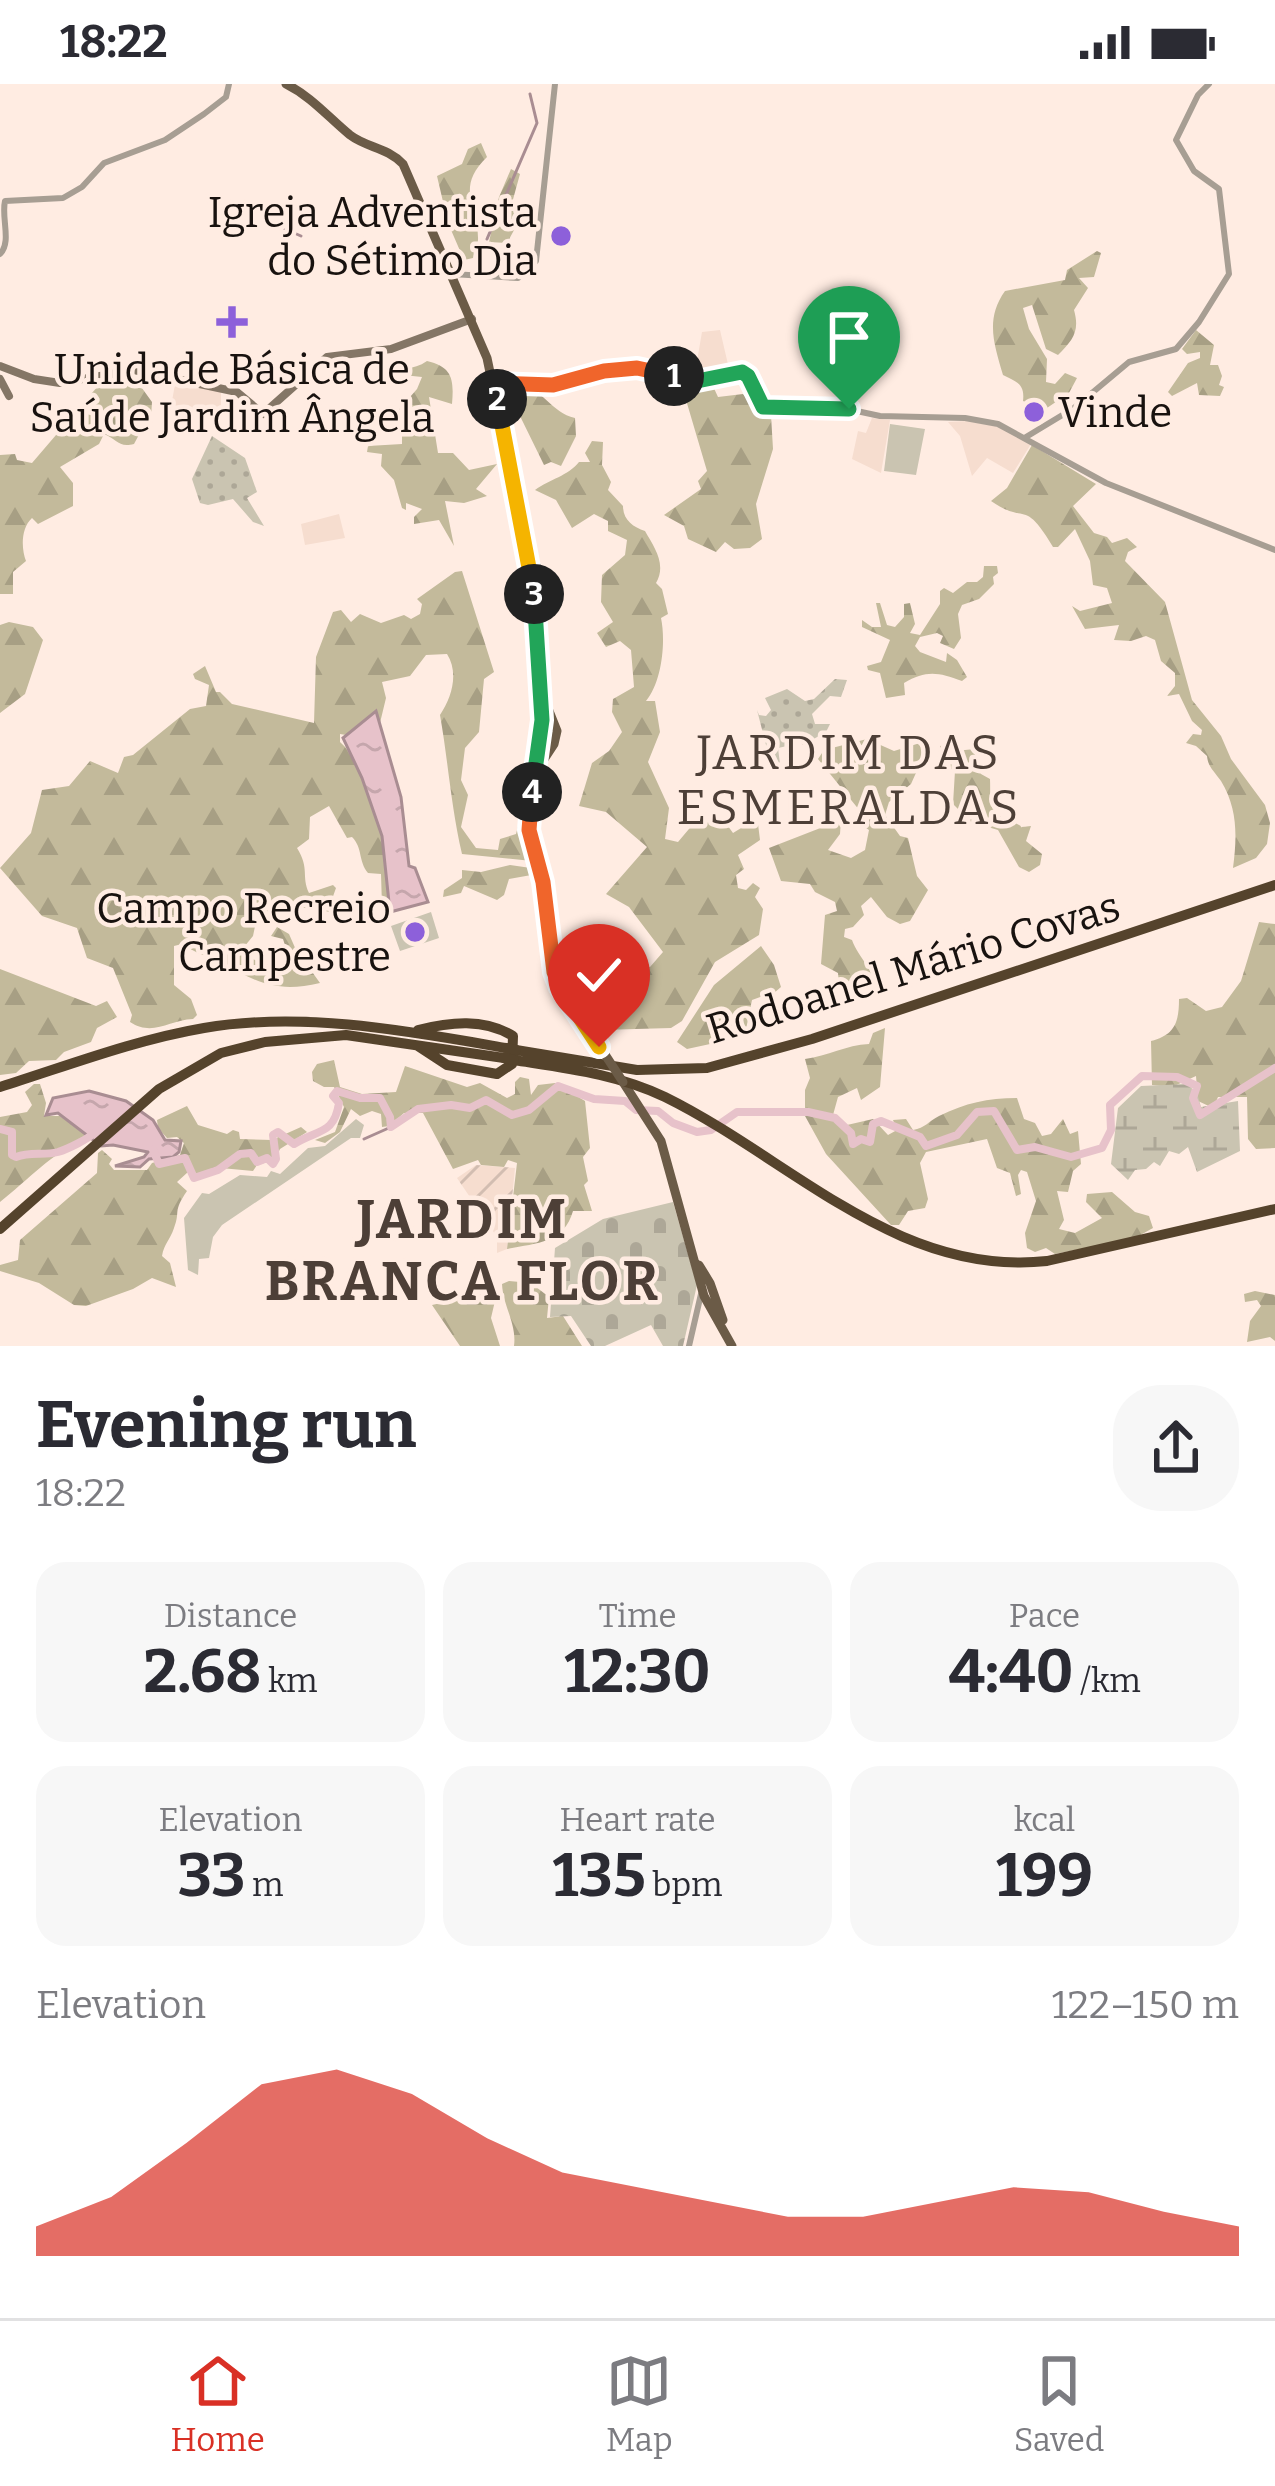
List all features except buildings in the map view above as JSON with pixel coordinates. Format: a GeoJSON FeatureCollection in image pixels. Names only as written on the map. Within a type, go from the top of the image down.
{"type":"FeatureCollection","features":[{"type":"Feature","properties":{"kind":"highway","name":"Rodoanel Mário Covas"},"geometry":{"type":"LineString","coordinates":[[510,1054],[650,1071],[707,1068],[812,1039],[1275,885]]}},
{"type":"Feature","properties":{"kind":"highway"},"geometry":{"type":"LineString","coordinates":[[447,1021],[510,1033],[515,1040],[512,1064],[497,1074],[452,1066],[410,1037],[447,1021]]}},
{"type":"Feature","properties":{"kind":"highway","name":"Rodoanel Mário Covas"},"geometry":{"type":"LineString","coordinates":[[0,1087],[178,1034],[226,1026],[311,1023],[474,1047],[617,1079],[659,1094],[898,1237],[979,1261],[1059,1259],[1275,1209]]}},
{"type":"Feature","properties":{"kind":"highway"},"geometry":{"type":"LineString","coordinates":[[462,1023],[452,1025],[453,1033],[474,1047]]}},
{"type":"Feature","properties":{"kind":"highway","name":"Rodoanel Mário Covas"},"geometry":{"type":"LineString","coordinates":[[0,1229],[142,1103],[198,1064],[242,1047],[323,1035],[410,1037]]}},
{"type":"Feature","properties":{"kind":"highway"},"geometry":{"type":"LineString","coordinates":[[452,1066],[446,1060],[449,1053],[474,1047]]}},
{"type":"Feature","properties":{"kind":"main road"},"geometry":{"type":"LineString","coordinates":[[286,84],[311,99],[356,139],[390,152],[403,164],[472,319],[494,383],[529,558],[538,576],[542,696],[549,720],[535,773],[529,830],[543,882],[555,975],[655,1131],[696,1260],[730,1341]]}},
{"type":"Feature","properties":{"kind":"main road"},"geometry":{"type":"LineString","coordinates":[[0,366],[34,379],[60,382],[134,370],[237,392],[263,414],[327,357],[391,349],[472,319]]}},
{"type":"Feature","properties":{"kind":"main road"},"geometry":{"type":"LineString","coordinates":[[0,379],[4,395]]}},
{"type":"Feature","properties":{"kind":"street"},"geometry":{"type":"LineString","coordinates":[[455,280],[518,278],[536,261],[555,84]]}},
{"type":"Feature","properties":{"kind":"street"},"geometry":{"type":"LineString","coordinates":[[1025,437],[1074,407],[1129,362],[1176,349],[1226,284],[1229,267],[1220,189],[1194,171],[1176,140],[1198,95],[1209,84]]}},
{"type":"Feature","properties":{"kind":"street"},"geometry":{"type":"LineString","coordinates":[[3,250],[5,201],[58,200],[85,183],[104,163],[165,140],[229,88]]}},
{"type":"Feature","properties":{"kind":"street"},"geometry":{"type":"LineString","coordinates":[[494,383],[553,385],[604,371],[637,368],[693,381],[742,372],[758,404],[766,408],[838,407],[926,420],[965,418],[998,424],[1092,477],[1275,550]]}},
{"type":"Feature","properties":{"kind":"street"},"geometry":{"type":"LineString","coordinates":[[688,1346],[707,1289]]}},
{"type":"Feature","properties":{"kind":"street"},"geometry":{"type":"LineString","coordinates":[[696,1311],[712,1303]]}},
{"type":"Feature","properties":{"kind":"shaded area"},"geometry":{"type":"Polygon","coordinates":[[[720,330],[730,373],[695,379],[682,376],[697,361],[702,332],[720,330]]]}},
{"type":"Feature","properties":{"kind":"shaded area"},"geometry":{"type":"Polygon","coordinates":[[[175,384],[221,391],[221,411],[171,407],[175,384]]]}},
{"type":"Feature","properties":{"kind":"shaded area"},"geometry":{"type":"Polygon","coordinates":[[[872,418],[890,420],[881,473],[852,459],[858,431],[866,433],[872,418]]]}},
{"type":"Feature","properties":{"kind":"shaded area"},"geometry":{"type":"Polygon","coordinates":[[[948,422],[1005,428],[1031,444],[1013,473],[987,458],[972,476],[960,436],[948,422]]]}},
{"type":"Feature","properties":{"kind":"shaded area"},"geometry":{"type":"Polygon","coordinates":[[[339,514],[345,538],[305,545],[301,524],[339,514]]]}},
{"type":"Feature","properties":{"kind":"shaded area"},"geometry":{"type":"Polygon","coordinates":[[[476,1165],[515,1168],[507,1249],[497,1253],[497,1237],[457,1178],[476,1165]]]}},
{"type":"Feature","properties":{"kind":"green space"},"geometry":{"type":"Polygon","coordinates":[[[481,143],[487,157],[477,168],[470,189],[478,242],[473,258],[464,260],[448,223],[437,176],[462,164],[468,149],[481,143]]]}},
{"type":"Feature","properties":{"kind":"green space"},"geometry":{"type":"Polygon","coordinates":[[[511,169],[520,174],[512,203],[520,219],[507,243],[489,242],[499,197],[511,169]]]}},
{"type":"Feature","properties":{"kind":"green space"},"geometry":{"type":"Polygon","coordinates":[[[1101,253],[1094,277],[1079,278],[1088,288],[1074,310],[1074,335],[1058,355],[1046,349],[1032,305],[1023,308],[1047,359],[1046,382],[1055,384],[1065,373],[1077,378],[1069,393],[1044,410],[1023,401],[1021,387],[1003,375],[994,342],[995,312],[1005,291],[1065,280],[1067,270],[1101,253]]]}},
{"type":"Feature","properties":{"kind":"green space"},"geometry":{"type":"Polygon","coordinates":[[[1196,330],[1214,345],[1210,365],[1218,365],[1219,385],[1224,387],[1220,396],[1199,395],[1197,383],[1172,396],[1168,392],[1188,363],[1200,358],[1200,352],[1187,354],[1182,349],[1196,330]]]}},
{"type":"Feature","properties":{"kind":"green space"},"geometry":{"type":"Polygon","coordinates":[[[427,361],[447,371],[452,381],[452,404],[429,397],[438,453],[453,453],[469,470],[497,464],[476,489],[487,496],[464,503],[445,501],[454,546],[439,520],[414,524],[422,509],[406,503],[406,510],[402,508],[394,480],[381,466],[382,454],[367,452],[368,446],[402,444],[402,423],[390,420],[422,377],[403,375],[391,384],[384,382],[384,376],[427,361]]]}},
{"type":"Feature","properties":{"kind":"green space"},"geometry":{"type":"Polygon","coordinates":[[[116,374],[134,377],[152,402],[150,433],[142,429],[129,445],[104,434],[99,444],[60,467],[73,483],[73,506],[38,524],[32,518],[28,522],[23,538],[26,561],[13,572],[13,594],[0,594],[0,455],[15,454],[17,460],[32,463],[98,386],[116,374]]]}},
{"type":"Feature","properties":{"kind":"green space"},"geometry":{"type":"Polygon","coordinates":[[[681,383],[692,387],[712,384],[718,397],[743,394],[757,410],[771,415],[773,449],[756,504],[762,539],[750,548],[734,549],[725,542],[716,552],[688,539],[684,526],[664,515],[701,489],[698,481],[707,471],[681,383]]]}},
{"type":"Feature","properties":{"kind":"green space"},"geometry":{"type":"Polygon","coordinates":[[[518,385],[534,390],[575,418],[576,436],[561,466],[544,465],[519,414],[524,411],[518,385]]]}},
{"type":"Feature","properties":{"kind":"green space"},"geometry":{"type":"Polygon","coordinates":[[[890,424],[925,429],[916,475],[884,471],[890,424]]]}},
{"type":"Feature","properties":{"kind":"green space"},"geometry":{"type":"Polygon","coordinates":[[[212,436],[245,458],[257,492],[247,498],[264,526],[253,522],[233,499],[200,503],[192,479],[212,436]]]}},
{"type":"Feature","properties":{"kind":"green space"},"geometry":{"type":"Polygon","coordinates":[[[592,441],[603,442],[602,465],[611,482],[608,490],[630,522],[645,531],[660,562],[656,583],[668,614],[661,618],[661,661],[646,701],[655,701],[660,732],[648,762],[669,808],[665,839],[678,842],[694,823],[725,822],[733,833],[751,822],[758,824],[760,840],[738,855],[744,869],[736,875],[738,888],[746,890],[753,883],[760,888],[755,897],[763,909],[759,935],[715,962],[682,1021],[671,1028],[601,1030],[582,1004],[578,983],[611,983],[621,963],[650,967],[663,952],[629,907],[606,894],[647,847],[606,812],[579,806],[592,763],[609,751],[622,732],[612,712],[613,699],[634,687],[631,650],[620,641],[606,647],[597,633],[613,622],[601,602],[602,575],[625,555],[627,540],[608,531],[608,521],[594,514],[572,528],[556,500],[535,490],[579,462],[590,462],[585,453],[592,441]]]}},
{"type":"Feature","properties":{"kind":"green space"},"geometry":{"type":"Polygon","coordinates":[[[1032,445],[1096,484],[1073,506],[1094,533],[1112,543],[1127,538],[1137,547],[1125,561],[1165,602],[1192,700],[1265,805],[1270,823],[1267,844],[1256,858],[1233,868],[1231,802],[1207,756],[1186,743],[1202,730],[1179,694],[1167,696],[1175,686],[1175,673],[1161,661],[1155,640],[1146,636],[1114,640],[1119,625],[1085,629],[1072,606],[1080,611],[1112,603],[1107,588],[1093,585],[1090,561],[1075,529],[1053,547],[1030,517],[991,501],[1007,488],[1032,445]]]}},
{"type":"Feature","properties":{"kind":"green space"},"geometry":{"type":"Polygon","coordinates":[[[984,566],[997,566],[998,573],[979,599],[962,605],[958,614],[961,638],[954,649],[940,643],[943,636],[937,633],[920,637],[915,646],[946,662],[947,653],[967,677],[962,681],[926,674],[904,683],[905,695],[886,698],[880,673],[867,666],[881,662],[890,640],[862,627],[862,620],[881,627],[876,603],[880,603],[887,625],[895,627],[904,617],[904,604],[910,603],[915,624],[910,633],[920,635],[940,604],[940,591],[953,593],[967,582],[977,582],[984,566]]]}},
{"type":"Feature","properties":{"kind":"green space"},"geometry":{"type":"Polygon","coordinates":[[[462,571],[494,672],[484,679],[479,732],[465,748],[461,780],[468,795],[461,827],[476,848],[498,850],[500,839],[516,834],[524,820],[532,861],[462,854],[440,715],[451,693],[453,669],[447,654],[426,655],[410,676],[382,682],[386,698],[379,727],[352,736],[340,734],[340,742],[365,777],[379,818],[388,906],[382,906],[381,874],[368,873],[355,841],[347,838],[329,806],[310,817],[309,839],[297,848],[309,893],[333,885],[331,902],[348,910],[282,906],[273,914],[258,912],[253,936],[244,947],[252,959],[283,969],[289,958],[283,939],[271,936],[277,927],[289,934],[296,950],[303,950],[305,962],[320,983],[266,984],[182,944],[174,946],[174,985],[191,999],[197,1015],[154,1028],[130,1022],[132,1015],[113,968],[87,958],[77,928],[42,916],[0,868],[31,833],[42,790],[69,786],[90,761],[118,773],[124,757],[133,755],[190,709],[206,706],[209,685],[193,674],[205,666],[216,692],[232,704],[314,723],[316,657],[333,612],[341,610],[351,622],[360,614],[381,623],[404,615],[411,619],[420,614],[422,604],[417,599],[462,571]]]}},
{"type":"Feature","properties":{"kind":"green space"},"geometry":{"type":"Polygon","coordinates":[[[0,625],[33,627],[43,640],[25,694],[0,713],[0,625]]]}},
{"type":"Feature","properties":{"kind":"green space"},"geometry":{"type":"Polygon","coordinates":[[[835,679],[847,680],[841,697],[830,696],[812,714],[815,724],[830,724],[826,732],[803,745],[797,737],[789,739],[787,746],[778,748],[780,764],[773,772],[757,710],[766,716],[771,710],[765,698],[787,689],[805,701],[814,699],[835,679]]]}},
{"type":"Feature","properties":{"kind":"green space"},"geometry":{"type":"Polygon","coordinates":[[[867,739],[894,751],[920,743],[924,755],[911,784],[889,802],[885,815],[900,836],[908,838],[917,876],[928,890],[910,921],[900,924],[887,917],[871,897],[861,906],[864,915],[845,929],[844,937],[852,940],[877,986],[878,993],[863,994],[839,985],[838,973],[821,964],[825,915],[837,911],[835,902],[810,884],[781,881],[769,848],[841,820],[840,834],[828,850],[851,858],[865,850],[869,830],[856,821],[860,811],[818,759],[824,750],[867,739]]]}},
{"type":"Feature","properties":{"kind":"green space"},"geometry":{"type":"Polygon","coordinates":[[[950,744],[955,751],[975,749],[981,774],[990,779],[994,811],[1021,827],[1031,826],[1026,841],[1042,854],[1040,865],[1029,872],[1019,867],[998,830],[971,822],[953,804],[955,771],[946,766],[940,746],[950,744]]]}},
{"type":"Feature","properties":{"kind":"green space"},"geometry":{"type":"Polygon","coordinates":[[[510,865],[538,869],[537,874],[509,879],[497,900],[464,886],[461,893],[443,897],[444,890],[462,878],[462,870],[481,872],[510,865]]]}},
{"type":"Feature","properties":{"kind":"green space","name":"Campo Recreio Campestre"},"geometry":{"type":"Polygon","coordinates":[[[431,912],[439,938],[400,951],[391,926],[431,912]]]}},
{"type":"Feature","properties":{"kind":"green space"},"geometry":{"type":"Polygon","coordinates":[[[1259,922],[1275,924],[1275,1148],[1256,1149],[1248,1139],[1247,1097],[1218,1097],[1213,1108],[1198,1101],[1196,1076],[1172,1087],[1152,1085],[1151,1041],[1174,1026],[1179,999],[1187,998],[1206,1011],[1222,1007],[1241,981],[1259,922]]]}},
{"type":"Feature","properties":{"kind":"green space"},"geometry":{"type":"Polygon","coordinates":[[[761,946],[781,987],[767,999],[752,1000],[745,1034],[736,1038],[726,1028],[724,1041],[687,1049],[677,1042],[714,985],[761,946]]]}},
{"type":"Feature","properties":{"kind":"green space"},"geometry":{"type":"Polygon","coordinates":[[[0,969],[96,1006],[107,1001],[117,1017],[97,1028],[91,1042],[56,1060],[29,1061],[16,1073],[0,1075],[0,969]]]}},
{"type":"Feature","properties":{"kind":"green space"},"geometry":{"type":"Polygon","coordinates":[[[885,1028],[880,1087],[861,1100],[857,1088],[838,1097],[833,1115],[847,1125],[873,1119],[888,1135],[897,1130],[893,1120],[906,1119],[913,1130],[968,1105],[1017,1098],[1024,1119],[1035,1123],[1042,1136],[1051,1134],[1063,1119],[1070,1134],[1078,1131],[1081,1164],[1073,1171],[1068,1192],[1057,1191],[1064,1220],[1059,1229],[1075,1233],[1102,1218],[1086,1202],[1087,1194],[1112,1192],[1135,1212],[1149,1216],[1153,1228],[1135,1238],[1055,1254],[1046,1248],[1035,1252],[1027,1248],[1025,1233],[1036,1201],[1027,1172],[1021,1170],[1018,1175],[1021,1194],[1016,1196],[1010,1173],[997,1168],[987,1139],[926,1152],[920,1163],[928,1199],[925,1208],[908,1211],[899,1225],[891,1225],[826,1154],[805,1116],[810,1078],[805,1059],[869,1044],[873,1033],[885,1028]]]}},
{"type":"Feature","properties":{"kind":"green space"},"geometry":{"type":"Polygon","coordinates":[[[334,1060],[340,1087],[362,1094],[396,1092],[405,1066],[467,1087],[480,1083],[507,1098],[515,1094],[520,1077],[529,1079],[531,1095],[538,1085],[555,1083],[585,1101],[590,1148],[583,1157],[588,1181],[584,1185],[592,1211],[573,1211],[563,1230],[548,1240],[507,1249],[517,1163],[508,1160],[504,1167],[481,1165],[478,1160],[453,1169],[423,1113],[404,1113],[382,1127],[381,1114],[372,1111],[360,1116],[351,1109],[340,1132],[325,1143],[315,1140],[335,1132],[344,1107],[334,1087],[313,1081],[317,1064],[334,1060]]]}},
{"type":"Feature","properties":{"kind":"green space"},"geometry":{"type":"Polygon","coordinates":[[[40,1084],[46,1103],[44,1116],[60,1116],[85,1134],[84,1139],[51,1159],[0,1202],[0,1117],[27,1112],[32,1105],[25,1092],[40,1084]]]}},
{"type":"Feature","properties":{"kind":"green space"},"geometry":{"type":"Polygon","coordinates":[[[1187,1084],[1197,1093],[1201,1107],[1238,1101],[1240,1151],[1197,1172],[1188,1147],[1179,1154],[1169,1151],[1160,1166],[1154,1162],[1135,1170],[1128,1180],[1111,1164],[1118,1108],[1141,1086],[1187,1084]]]}},
{"type":"Feature","properties":{"kind":"green space"},"geometry":{"type":"Polygon","coordinates":[[[187,1106],[198,1125],[227,1134],[239,1132],[240,1139],[272,1140],[301,1127],[307,1132],[280,1149],[275,1160],[253,1171],[221,1168],[194,1176],[188,1172],[177,1182],[187,1191],[162,1256],[170,1263],[176,1287],[152,1278],[86,1306],[74,1305],[39,1283],[0,1271],[0,1265],[18,1260],[20,1240],[97,1173],[102,1150],[112,1159],[109,1164],[114,1170],[147,1170],[152,1163],[180,1155],[184,1143],[177,1137],[167,1138],[157,1120],[187,1106]]]}},
{"type":"Feature","properties":{"kind":"green space"},"geometry":{"type":"Polygon","coordinates":[[[356,1119],[364,1125],[360,1138],[351,1138],[222,1225],[213,1237],[209,1258],[199,1259],[198,1275],[188,1270],[184,1218],[202,1193],[209,1194],[240,1175],[280,1174],[308,1148],[325,1146],[356,1119]]]}},
{"type":"Feature","properties":{"kind":"green space"},"geometry":{"type":"Polygon","coordinates":[[[673,1202],[697,1285],[683,1346],[663,1346],[651,1325],[605,1346],[591,1346],[571,1316],[550,1317],[555,1248],[603,1219],[673,1202]]]}},
{"type":"Feature","properties":{"kind":"green space"},"geometry":{"type":"Polygon","coordinates":[[[531,1283],[549,1297],[547,1318],[563,1316],[582,1346],[514,1346],[502,1284],[531,1283]]]}},
{"type":"Feature","properties":{"kind":"green space"},"geometry":{"type":"Polygon","coordinates":[[[498,1288],[491,1318],[500,1346],[460,1346],[432,1305],[498,1288]]]}},
{"type":"Feature","properties":{"kind":"green space"},"geometry":{"type":"Polygon","coordinates":[[[1244,1294],[1275,1295],[1275,1341],[1270,1337],[1247,1342],[1250,1321],[1261,1306],[1257,1300],[1245,1302],[1244,1294]]]}},
{"type":"Feature","properties":{"kind":"water"},"geometry":{"type":"Polygon","coordinates":[[[376,711],[401,797],[409,866],[415,868],[428,902],[390,912],[382,836],[343,738],[376,711]]]}},
{"type":"Feature","properties":{"kind":"water"},"geometry":{"type":"Polygon","coordinates":[[[89,1091],[126,1101],[153,1120],[165,1140],[181,1141],[179,1152],[149,1159],[140,1167],[115,1166],[148,1152],[101,1146],[58,1113],[46,1115],[53,1098],[89,1091]]]}},
{"type":"Feature","properties":{"kind":"waterway"},"geometry":{"type":"LineString","coordinates":[[487,239],[537,123],[530,94]]}},
{"type":"Feature","properties":{"kind":"waterway"},"geometry":{"type":"LineString","coordinates":[[285,229],[301,236]]}},
{"type":"Feature","properties":{"kind":"waterway"},"geometry":{"type":"LineString","coordinates":[[153,1150],[159,1164],[185,1158],[194,1178],[218,1170],[240,1154],[251,1153],[257,1162],[267,1158],[273,1164],[273,1135],[278,1132],[294,1144],[324,1130],[337,1113],[339,1103],[333,1096],[337,1091],[380,1098],[391,1127],[418,1109],[470,1108],[486,1100],[512,1115],[529,1110],[558,1086],[594,1099],[625,1101],[636,1110],[658,1111],[697,1132],[711,1130],[737,1112],[808,1112],[835,1118],[851,1133],[853,1144],[861,1139],[870,1142],[873,1124],[881,1121],[920,1137],[926,1146],[957,1135],[977,1112],[994,1111],[1017,1150],[1035,1147],[1071,1157],[1102,1148],[1111,1130],[1110,1105],[1142,1076],[1177,1077],[1197,1086],[1193,1098],[1200,1115],[1275,1068]]}},
{"type":"Feature","properties":{"kind":"waterway"},"geometry":{"type":"LineString","coordinates":[[364,1139],[391,1127]]}},
{"type":"Feature","properties":{"kind":"waterway"},"geometry":{"type":"LineString","coordinates":[[0,1129],[12,1132],[12,1155],[16,1157],[58,1152],[94,1133]]}},
{"type":"Feature","properties":{"kind":"place","name":"Igreja Adventista do Sétimo Dia"},"geometry":{"type":"Point","coordinates":[561,236]}},
{"type":"Feature","properties":{"kind":"place","name":"Unidade Básica de Saúde Jardim Ângela"},"geometry":{"type":"Point","coordinates":[232,322]}},
{"type":"Feature","properties":{"kind":"place","name":"Vinde"},"geometry":{"type":"Point","coordinates":[1034,412]}},
{"type":"Feature","properties":{"kind":"place","name":"Campo Recreio Campestre"},"geometry":{"type":"Point","coordinates":[415,932]}},
{"type":"Feature","properties":{"kind":"district","name":"JARDIM DAS ESMERALDAS"},"geometry":{"type":"Point","coordinates":[849,780]}},
{"type":"Feature","properties":{"kind":"district","name":"JARDIM BRANCA FLOR"},"geometry":{"type":"Point","coordinates":[463,1250]}},
{"type":"Feature","properties":{"kind":"route"},"geometry":{"type":"LineString","coordinates":[[599,1047],[555,975],[543,882],[530,837],[528,819],[542,720],[537,622],[494,383],[553,385],[584,375],[637,368],[693,381],[742,372],[763,407],[849,409]]}}]}
